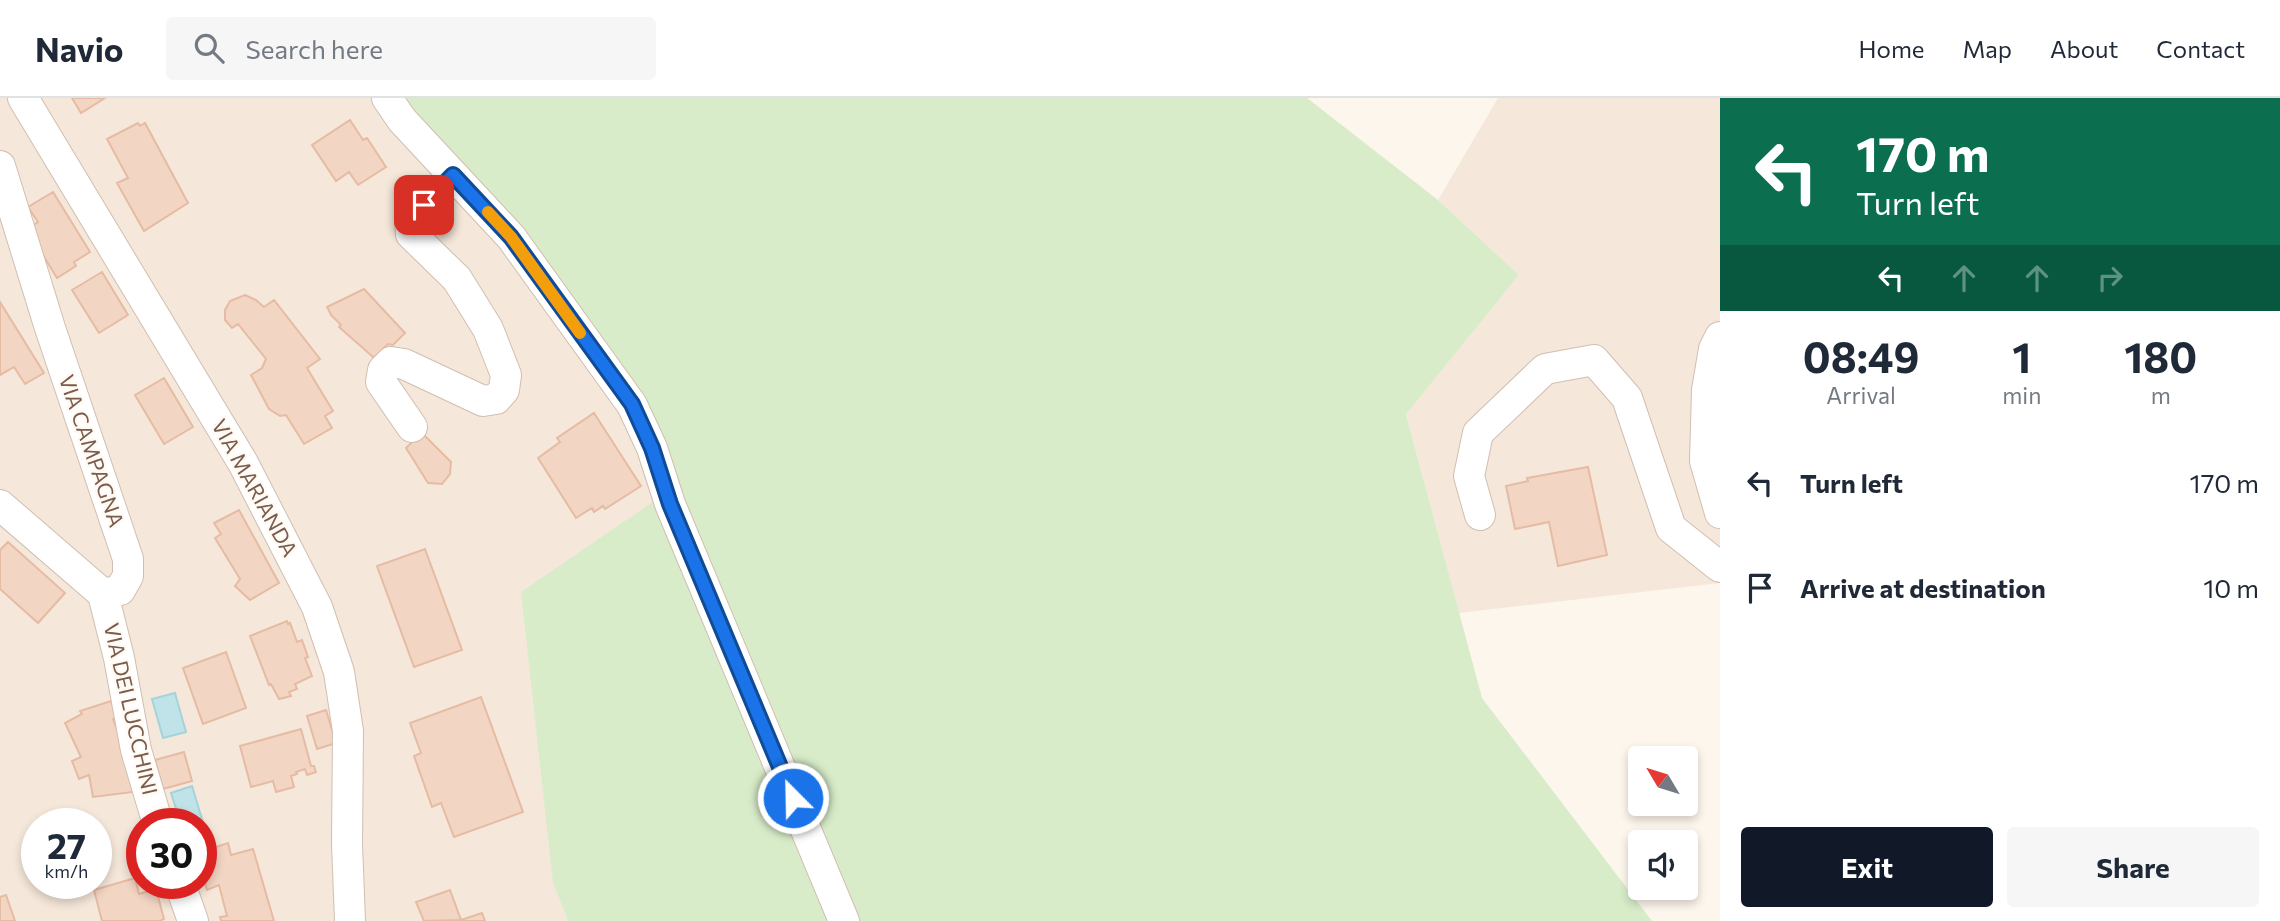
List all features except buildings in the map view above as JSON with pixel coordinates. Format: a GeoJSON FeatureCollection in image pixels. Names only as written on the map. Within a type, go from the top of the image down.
{"type":"FeatureCollection","features":[{"type":"Feature","properties":{"kind":"street","name":"VIA MARIANDA"},"geometry":{"type":"LineString","coordinates":[[23,98],[243,463],[317,607],[339,673],[348,732],[347,844],[350,921]]}},
{"type":"Feature","properties":{"kind":"street"},"geometry":{"type":"LineString","coordinates":[[387,98],[402,120],[511,237],[632,404],[652,448],[670,504],[844,921]]}},
{"type":"Feature","properties":{"kind":"street","name":"VIA CAMPAGNA"},"geometry":{"type":"LineString","coordinates":[[0,166],[50,327],[128,559],[128,576],[121,590],[103,594]]}},
{"type":"Feature","properties":{"kind":"street"},"geometry":{"type":"LineString","coordinates":[[412,427],[381,383],[383,370],[391,362],[404,364],[483,401],[496,399],[504,390],[506,375],[488,329],[457,279],[411,234],[410,219],[453,175]]}},
{"type":"Feature","properties":{"kind":"street"},"geometry":{"type":"LineString","coordinates":[[1720,337],[1714,349],[1707,390],[1705,461],[1720,513]]}},
{"type":"Feature","properties":{"kind":"street"},"geometry":{"type":"LineString","coordinates":[[1480,515],[1469,476],[1478,433],[1545,369],[1594,360],[1627,398],[1671,528],[1720,567]]}},
{"type":"Feature","properties":{"kind":"street"},"geometry":{"type":"LineString","coordinates":[[0,505],[103,594]]}},
{"type":"Feature","properties":{"kind":"street","name":"VIA DEI LUCCHINI"},"geometry":{"type":"LineString","coordinates":[[103,594],[119,658],[136,750],[153,808]]}},
{"type":"Feature","properties":{"kind":"street"},"geometry":{"type":"LineString","coordinates":[[185,899],[193,921]]}},
{"type":"Feature","properties":{"kind":"shaded area"},"geometry":{"type":"Polygon","coordinates":[[[0,98],[387,98],[632,404],[657,499],[553,883],[568,921],[0,921],[0,98]]]}},
{"type":"Feature","properties":{"kind":"shaded area"},"geometry":{"type":"Polygon","coordinates":[[[1498,98],[1720,98],[1720,583],[1459,613],[1406,413],[1519,275],[1438,200],[1498,98]]]}},
{"type":"Feature","properties":{"kind":"green space"},"geometry":{"type":"Polygon","coordinates":[[[387,98],[1307,98],[1438,200],[1519,275],[1406,414],[1482,698],[1628,890],[1628,900],[1636,900],[1652,921],[568,921],[553,883],[521,592],[657,499],[652,448],[387,98]]]}},
{"type":"Feature","properties":{"kind":"water"},"geometry":{"type":"Polygon","coordinates":[[[175,693],[186,732],[163,738],[152,699],[175,693]]]}},
{"type":"Feature","properties":{"kind":"water"},"geometry":{"type":"Polygon","coordinates":[[[192,786],[199,808],[176,808],[171,793],[192,786]]]}},
{"type":"Feature","properties":{"kind":"slow traffic"},"geometry":{"type":"LineString","coordinates":[[488,212],[511,237],[580,333]]}},
{"type":"Feature","properties":{"kind":"route"},"geometry":{"type":"LineString","coordinates":[[424,205],[453,175],[511,237],[632,404],[652,448],[670,504],[793,798]]}}]}
